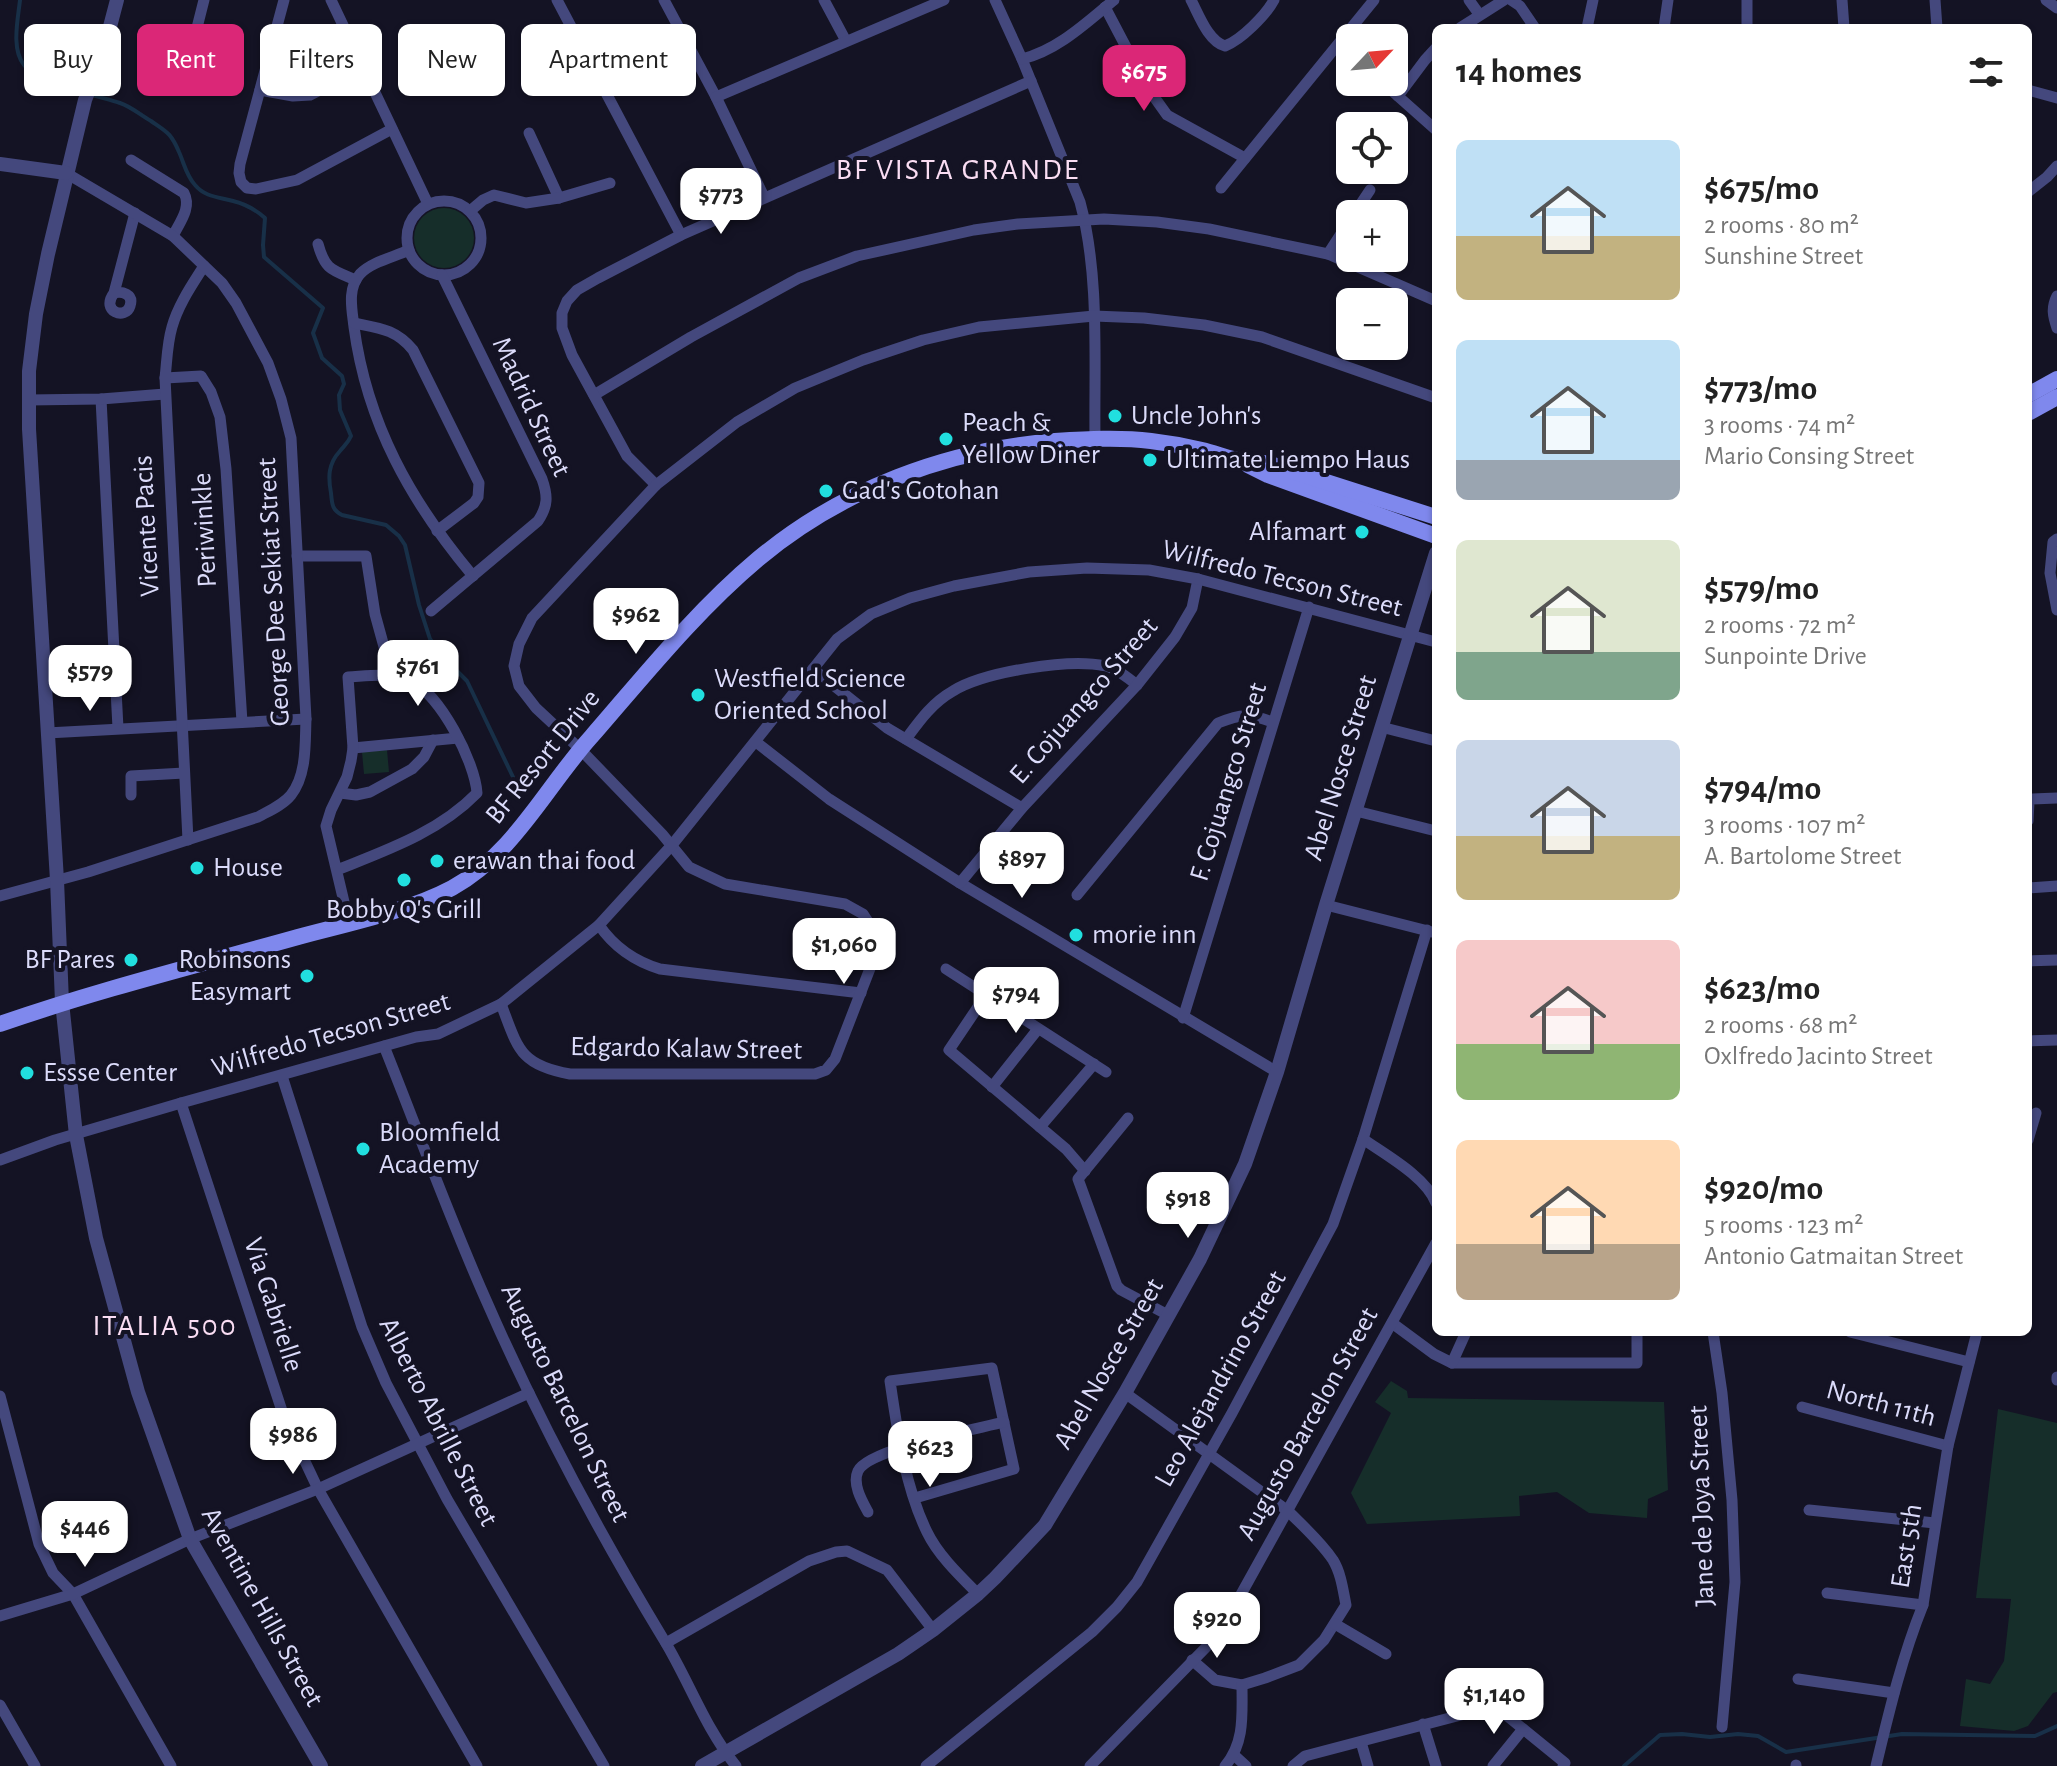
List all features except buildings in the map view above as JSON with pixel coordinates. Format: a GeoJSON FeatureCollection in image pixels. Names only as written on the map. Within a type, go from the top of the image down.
{"type":"FeatureCollection","features":[{"type":"Feature","properties":{"kind":"main road"},"geometry":{"type":"LineString","coordinates":[[2032,393],[2057,379]]}},
{"type":"Feature","properties":{"kind":"main road"},"geometry":{"type":"LineString","coordinates":[[2032,411],[2057,397]]}},
{"type":"Feature","properties":{"kind":"main road","name":"BF Resort Drive"},"geometry":{"type":"LineString","coordinates":[[0,1024],[62,1002],[413,904],[453,887],[488,862],[521,829],[580,749],[699,616],[756,561],[801,527],[846,500],[894,479],[960,456],[1024,444],[1095,438],[1150,441],[1244,461],[1260,461],[1432,516]]}},
{"type":"Feature","properties":{"kind":"main road","name":"BF Resort Drive"},"geometry":{"type":"LineString","coordinates":[[1244,461],[1268,475],[1432,535]]}},
{"type":"Feature","properties":{"kind":"street","name":"Aventine Hills Street"},"geometry":{"type":"LineString","coordinates":[[117,0],[66,173],[36,314],[29,371],[28,400],[62,1002],[76,1135],[96,1238],[121,1335],[190,1539],[321,1766]]}},
{"type":"Feature","properties":{"kind":"street"},"geometry":{"type":"LineString","coordinates":[[198,24],[204,0]]}},
{"type":"Feature","properties":{"kind":"street"},"geometry":{"type":"LineString","coordinates":[[278,24],[284,0]]}},
{"type":"Feature","properties":{"kind":"street"},"geometry":{"type":"LineString","coordinates":[[331,0],[342,24]]}},
{"type":"Feature","properties":{"kind":"street"},"geometry":{"type":"LineString","coordinates":[[557,0],[681,235]]}},
{"type":"Feature","properties":{"kind":"street"},"geometry":{"type":"LineString","coordinates":[[664,0],[716,97],[764,197]]}},
{"type":"Feature","properties":{"kind":"street"},"geometry":{"type":"LineString","coordinates":[[824,0],[846,41]]}},
{"type":"Feature","properties":{"kind":"street"},"geometry":{"type":"LineString","coordinates":[[716,97],[944,0]]}},
{"type":"Feature","properties":{"kind":"street"},"geometry":{"type":"LineString","coordinates":[[995,0],[1031,81],[1084,219],[1094,316],[1095,438]]}},
{"type":"Feature","properties":{"kind":"street"},"geometry":{"type":"LineString","coordinates":[[1191,0],[1212,37],[1225,46],[1238,40],[1274,0]]}},
{"type":"Feature","properties":{"kind":"street"},"geometry":{"type":"LineString","coordinates":[[1221,188],[1374,0]]}},
{"type":"Feature","properties":{"kind":"street"},"geometry":{"type":"LineString","coordinates":[[1469,0],[1479,14]]}},
{"type":"Feature","properties":{"kind":"street"},"geometry":{"type":"LineString","coordinates":[[1465,24],[1504,0]]}},
{"type":"Feature","properties":{"kind":"street"},"geometry":{"type":"LineString","coordinates":[[1513,0],[1532,24]]}},
{"type":"Feature","properties":{"kind":"street"},"geometry":{"type":"LineString","coordinates":[[1588,24],[1593,0]]}},
{"type":"Feature","properties":{"kind":"street"},"geometry":{"type":"LineString","coordinates":[[1665,24],[1668,0]]}},
{"type":"Feature","properties":{"kind":"street"},"geometry":{"type":"LineString","coordinates":[[1747,0],[1747,24]]}},
{"type":"Feature","properties":{"kind":"street"},"geometry":{"type":"LineString","coordinates":[[1842,0],[1844,24]]}},
{"type":"Feature","properties":{"kind":"street"},"geometry":{"type":"LineString","coordinates":[[1935,0],[1937,24]]}},
{"type":"Feature","properties":{"kind":"street"},"geometry":{"type":"LineString","coordinates":[[2046,0],[2057,8]]}},
{"type":"Feature","properties":{"kind":"street"},"geometry":{"type":"LineString","coordinates":[[1022,59],[1038,55],[1076,32],[1110,4],[1147,87],[1167,115],[1245,158]]}},
{"type":"Feature","properties":{"kind":"street"},"geometry":{"type":"LineString","coordinates":[[1408,83],[1432,52]]}},
{"type":"Feature","properties":{"kind":"street"},"geometry":{"type":"LineString","coordinates":[[656,485],[627,456],[572,355],[562,328],[562,313],[577,290],[681,235],[1031,81]]}},
{"type":"Feature","properties":{"kind":"street"},"geometry":{"type":"LineString","coordinates":[[260,90],[239,173],[241,182],[247,188],[256,189],[297,180],[392,129]]}},
{"type":"Feature","properties":{"kind":"street"},"geometry":{"type":"LineString","coordinates":[[2032,91],[2057,98]]}},
{"type":"Feature","properties":{"kind":"street"},"geometry":{"type":"LineString","coordinates":[[376,96],[428,204]]}},
{"type":"Feature","properties":{"kind":"street"},"geometry":{"type":"LineString","coordinates":[[1398,96],[1432,126]]}},
{"type":"Feature","properties":{"kind":"street"},"geometry":{"type":"LineString","coordinates":[[529,133],[559,198]]}},
{"type":"Feature","properties":{"kind":"street"},"geometry":{"type":"LineString","coordinates":[[131,160],[184,193],[188,200],[173,236]]}},
{"type":"Feature","properties":{"kind":"street"},"geometry":{"type":"LineString","coordinates":[[0,164],[66,173]]}},
{"type":"Feature","properties":{"kind":"street"},"geometry":{"type":"LineString","coordinates":[[2032,189],[2057,166]]}},
{"type":"Feature","properties":{"kind":"street","name":"George Dee Sekiat Street"},"geometry":{"type":"LineString","coordinates":[[0,896],[88,872],[258,817],[291,796],[305,756],[306,719],[291,438],[268,363],[222,283],[173,236],[66,173]]}},
{"type":"Feature","properties":{"kind":"street"},"geometry":{"type":"LineString","coordinates":[[470,211],[494,195],[526,203],[559,198],[610,183]]}},
{"type":"Feature","properties":{"kind":"street"},"geometry":{"type":"LineString","coordinates":[[1363,200],[1370,190]]}},
{"type":"Feature","properties":{"kind":"street"},"geometry":{"type":"LineString","coordinates":[[439,201],[450,201],[470,211],[481,234],[475,258],[466,268],[455,273],[442,275],[422,268],[409,250],[407,237],[410,223],[417,212],[439,201]]}},
{"type":"Feature","properties":{"kind":"street"},"geometry":{"type":"LineString","coordinates":[[114,293],[135,213]]}},
{"type":"Feature","properties":{"kind":"street"},"geometry":{"type":"LineString","coordinates":[[594,395],[799,278],[857,256],[974,230],[1084,219],[1157,222],[1209,229],[1328,254],[1432,299]]}},
{"type":"Feature","properties":{"kind":"street"},"geometry":{"type":"LineString","coordinates":[[1328,254],[1336,242]]}},
{"type":"Feature","properties":{"kind":"street"},"geometry":{"type":"LineString","coordinates":[[318,244],[322,260],[331,271],[356,280]]}},
{"type":"Feature","properties":{"kind":"street"},"geometry":{"type":"LineString","coordinates":[[409,250],[368,268],[356,280],[351,297],[364,378],[386,442],[425,515],[473,576]]}},
{"type":"Feature","properties":{"kind":"street","name":"Vicente Pacis"},"geometry":{"type":"LineString","coordinates":[[188,840],[165,378],[173,325],[204,266]]}},
{"type":"Feature","properties":{"kind":"street","name":"Madrid Street"},"geometry":{"type":"LineString","coordinates":[[431,611],[538,521],[547,503],[542,479],[442,275]]}},
{"type":"Feature","properties":{"kind":"street"},"geometry":{"type":"LineString","coordinates":[[2057,296],[2053,317],[2057,328]]}},
{"type":"Feature","properties":{"kind":"street","name":"Edgardo Kalaw Street"},"geometry":{"type":"LineString","coordinates":[[501,1004],[518,1047],[529,1061],[549,1070],[570,1074],[815,1074],[826,1070],[835,1059],[876,953],[876,934],[863,914],[845,904],[725,884],[689,867],[672,845],[580,749],[536,708],[519,686],[514,666],[519,644],[532,618],[656,485],[737,422],[795,388],[923,340],[979,327],[1094,316],[1204,325],[1262,337],[1432,397]]}},
{"type":"Feature","properties":{"kind":"street"},"geometry":{"type":"LineString","coordinates":[[354,323],[394,332],[413,350],[479,483],[478,497],[474,503],[437,531]]}},
{"type":"Feature","properties":{"kind":"street","name":"Periwinkle"},"geometry":{"type":"LineString","coordinates":[[165,378],[201,376],[220,417],[242,722]]}},
{"type":"Feature","properties":{"kind":"street"},"geometry":{"type":"LineString","coordinates":[[28,400],[165,394]]}},
{"type":"Feature","properties":{"kind":"street"},"geometry":{"type":"LineString","coordinates":[[101,399],[118,728]]}},
{"type":"Feature","properties":{"kind":"street"},"geometry":{"type":"LineString","coordinates":[[2057,539],[2053,542],[2050,573],[2057,610]]}},
{"type":"Feature","properties":{"kind":"street"},"geometry":{"type":"LineString","coordinates":[[297,556],[366,556],[375,614],[386,654]]}},
{"type":"Feature","properties":{"kind":"street","name":"Abel Nosce Street"},"geometry":{"type":"LineString","coordinates":[[702,1766],[898,1654],[933,1630],[978,1594],[1045,1525],[1125,1393],[1200,1259],[1245,1164],[1277,1072],[1432,565]]}},
{"type":"Feature","properties":{"kind":"street","name":"Wilfredo Tecson Street"},"geometry":{"type":"LineString","coordinates":[[0,1160],[181,1103],[416,1037],[438,1034],[501,1004],[599,925],[672,845],[837,639],[871,614],[910,598],[1029,572],[1087,568],[1149,570],[1198,579],[1410,634]]}},
{"type":"Feature","properties":{"kind":"street","name":"E. Cojuangco Street"},"geometry":{"type":"LineString","coordinates":[[960,883],[1022,808],[1137,685],[1181,628],[1192,608],[1198,579]]}},
{"type":"Feature","properties":{"kind":"street","name":"F. Cojuangco Street"},"geometry":{"type":"LineString","coordinates":[[1183,1018],[1309,607]]}},
{"type":"Feature","properties":{"kind":"street"},"geometry":{"type":"LineString","coordinates":[[1410,634],[1432,641]]}},
{"type":"Feature","properties":{"kind":"street"},"geometry":{"type":"LineString","coordinates":[[906,739],[929,708],[955,689],[1028,667],[1106,666],[1137,685]]}},
{"type":"Feature","properties":{"kind":"street"},"geometry":{"type":"LineString","coordinates":[[813,669],[887,728],[1022,808]]}},
{"type":"Feature","properties":{"kind":"street"},"geometry":{"type":"LineString","coordinates":[[337,870],[402,844],[443,820],[477,793],[476,781],[444,713],[428,693],[412,681],[395,675],[348,677],[353,748],[349,769],[326,826],[349,923]]}},
{"type":"Feature","properties":{"kind":"street"},"geometry":{"type":"LineString","coordinates":[[1077,895],[1218,723],[1239,715],[1272,722]]}},
{"type":"Feature","properties":{"kind":"street"},"geometry":{"type":"LineString","coordinates":[[47,733],[306,719]]}},
{"type":"Feature","properties":{"kind":"street"},"geometry":{"type":"LineString","coordinates":[[1381,727],[1432,740]]}},
{"type":"Feature","properties":{"kind":"street"},"geometry":{"type":"LineString","coordinates":[[353,748],[458,738]]}},
{"type":"Feature","properties":{"kind":"street"},"geometry":{"type":"LineString","coordinates":[[340,793],[356,795],[370,792],[412,769],[424,757],[433,740]]}},
{"type":"Feature","properties":{"kind":"street"},"geometry":{"type":"LineString","coordinates":[[756,742],[829,799],[960,883],[1277,1072]]}},
{"type":"Feature","properties":{"kind":"street"},"geometry":{"type":"LineString","coordinates":[[131,795],[131,776],[184,773]]}},
{"type":"Feature","properties":{"kind":"street"},"geometry":{"type":"LineString","coordinates":[[2032,800],[2057,798]]}},
{"type":"Feature","properties":{"kind":"street"},"geometry":{"type":"LineString","coordinates":[[1356,811],[1432,830]]}},
{"type":"Feature","properties":{"kind":"street"},"geometry":{"type":"LineString","coordinates":[[2032,888],[2057,886]]}},
{"type":"Feature","properties":{"kind":"street"},"geometry":{"type":"LineString","coordinates":[[1326,905],[1431,931]]}},
{"type":"Feature","properties":{"kind":"street"},"geometry":{"type":"LineString","coordinates":[[599,925],[620,949],[641,963],[660,969],[861,993]]}},
{"type":"Feature","properties":{"kind":"street","name":"Leo Alejandrino Street"},"geometry":{"type":"LineString","coordinates":[[926,1766],[1092,1632],[1137,1582],[1333,1224],[1431,931]]}},
{"type":"Feature","properties":{"kind":"street"},"geometry":{"type":"LineString","coordinates":[[2032,961],[2057,960]]}},
{"type":"Feature","properties":{"kind":"street"},"geometry":{"type":"LineString","coordinates":[[946,969],[1106,1072]]}},
{"type":"Feature","properties":{"kind":"street"},"geometry":{"type":"LineString","coordinates":[[986,995],[949,1048],[1066,1149],[1085,1171]]}},
{"type":"Feature","properties":{"kind":"street"},"geometry":{"type":"LineString","coordinates":[[992,1087],[1038,1029]]}},
{"type":"Feature","properties":{"kind":"street"},"geometry":{"type":"LineString","coordinates":[[2032,1041],[2057,1040]]}},
{"type":"Feature","properties":{"kind":"street","name":"Augusto Barcelon Street"},"geometry":{"type":"LineString","coordinates":[[384,1046],[485,1299],[529,1393],[632,1589],[736,1766]]}},
{"type":"Feature","properties":{"kind":"street"},"geometry":{"type":"LineString","coordinates":[[1040,1127],[1094,1064]]}},
{"type":"Feature","properties":{"kind":"street","name":"Alberto Abrille Street"},"geometry":{"type":"LineString","coordinates":[[282,1076],[362,1327],[386,1383],[447,1499],[604,1766]]}},
{"type":"Feature","properties":{"kind":"street","name":"Via Gabrielle"},"geometry":{"type":"LineString","coordinates":[[181,1103],[284,1417],[318,1489],[477,1766]]}},
{"type":"Feature","properties":{"kind":"street"},"geometry":{"type":"LineString","coordinates":[[2032,1126],[2036,1113]]}},
{"type":"Feature","properties":{"kind":"street"},"geometry":{"type":"LineString","coordinates":[[1128,1118],[1078,1179],[1117,1286],[1168,1315]]}},
{"type":"Feature","properties":{"kind":"street"},"geometry":{"type":"LineString","coordinates":[[1363,1139],[1402,1166],[1432,1193]]}},
{"type":"Feature","properties":{"kind":"street","name":"Augusto Barcelon Street"},"geometry":{"type":"LineString","coordinates":[[1090,1766],[1219,1634],[1432,1250]]}},
{"type":"Feature","properties":{"kind":"street"},"geometry":{"type":"LineString","coordinates":[[1392,1323],[1434,1354],[1452,1363],[1637,1363],[1637,1336]]}},
{"type":"Feature","properties":{"kind":"street"},"geometry":{"type":"LineString","coordinates":[[1452,1363],[1464,1336]]}},
{"type":"Feature","properties":{"kind":"street","name":"Jane de Joya Street"},"geometry":{"type":"LineString","coordinates":[[1714,1336],[1732,1500],[1735,1582],[1722,1727]]}},
{"type":"Feature","properties":{"kind":"street"},"geometry":{"type":"LineString","coordinates":[[1866,1336],[1969,1362]]}},
{"type":"Feature","properties":{"kind":"street","name":"East 5th"},"geometry":{"type":"LineString","coordinates":[[1877,1760],[1894,1693],[1923,1605],[1948,1446],[1976,1336]]}},
{"type":"Feature","properties":{"kind":"street"},"geometry":{"type":"LineString","coordinates":[[915,1498],[1014,1469],[992,1368],[890,1381],[900,1448],[915,1498],[927,1532],[978,1594]]}},
{"type":"Feature","properties":{"kind":"street"},"geometry":{"type":"LineString","coordinates":[[0,1616],[73,1594],[190,1539],[318,1489],[529,1393]]}},
{"type":"Feature","properties":{"kind":"street"},"geometry":{"type":"LineString","coordinates":[[1125,1393],[1288,1511],[1334,1561],[1342,1584],[1346,1605],[1324,1640],[1299,1665],[1242,1685],[1215,1680],[1192,1660]]}},
{"type":"Feature","properties":{"kind":"street"},"geometry":{"type":"LineString","coordinates":[[0,1396],[39,1544],[53,1573],[73,1594],[171,1766]]}},
{"type":"Feature","properties":{"kind":"street","name":"North 11th"},"geometry":{"type":"LineString","coordinates":[[1802,1407],[1948,1446]]}},
{"type":"Feature","properties":{"kind":"street"},"geometry":{"type":"LineString","coordinates":[[868,1512],[856,1485],[856,1476],[864,1463],[900,1448],[1004,1422]]}},
{"type":"Feature","properties":{"kind":"street"},"geometry":{"type":"LineString","coordinates":[[1809,1510],[1935,1523]]}},
{"type":"Feature","properties":{"kind":"street"},"geometry":{"type":"LineString","coordinates":[[666,1643],[809,1561],[847,1551],[887,1570],[933,1630]]}},
{"type":"Feature","properties":{"kind":"street"},"geometry":{"type":"LineString","coordinates":[[1827,1593],[1923,1605]]}},
{"type":"Feature","properties":{"kind":"street"},"geometry":{"type":"LineString","coordinates":[[1335,1624],[1386,1654]]}},
{"type":"Feature","properties":{"kind":"street"},"geometry":{"type":"LineString","coordinates":[[1798,1679],[1894,1693]]}},
{"type":"Feature","properties":{"kind":"street"},"geometry":{"type":"LineString","coordinates":[[1225,1766],[1240,1740],[1242,1685]]}},
{"type":"Feature","properties":{"kind":"street"},"geometry":{"type":"LineString","coordinates":[[0,1705],[35,1766]]}},
{"type":"Feature","properties":{"kind":"street"},"geometry":{"type":"LineString","coordinates":[[1293,1766],[1305,1756],[1495,1706],[1565,1763],[1563,1766]]}},
{"type":"Feature","properties":{"kind":"street"},"geometry":{"type":"LineString","coordinates":[[1423,1724],[1436,1766]]}},
{"type":"Feature","properties":{"kind":"street"},"geometry":{"type":"LineString","coordinates":[[1493,1766],[1523,1729]]}},
{"type":"Feature","properties":{"kind":"street"},"geometry":{"type":"LineString","coordinates":[[1361,1742],[1368,1766]]}},
{"type":"Feature","properties":{"kind":"street"},"geometry":{"type":"LineString","coordinates":[[1234,1755],[1246,1766]]}},
{"type":"Feature","properties":{"kind":"green space"},"geometry":{"type":"Polygon","coordinates":[[[444,208],[466,216],[474,238],[466,260],[444,268],[422,260],[414,238],[422,216],[444,208]]]}},
{"type":"Feature","properties":{"kind":"green space"},"geometry":{"type":"Polygon","coordinates":[[[387,750],[389,772],[364,774],[362,752],[387,750]]]}},
{"type":"Feature","properties":{"kind":"green space"},"geometry":{"type":"Polygon","coordinates":[[[1391,1381],[1407,1391],[1408,1398],[1664,1402],[1668,1490],[1648,1499],[1647,1518],[1589,1513],[1557,1492],[1519,1496],[1520,1516],[1367,1524],[1351,1493],[1391,1413],[1375,1402],[1391,1381]]]}},
{"type":"Feature","properties":{"kind":"green space"},"geometry":{"type":"Polygon","coordinates":[[[1998,1409],[2057,1423],[2057,1692],[2028,1726],[2014,1731],[1960,1726],[1966,1679],[1990,1684],[2004,1661],[2011,1599],[1976,1598],[1998,1409]]]}},
{"type":"Feature","properties":{"kind":"waterway"},"geometry":{"type":"LineString","coordinates":[[20,0],[16,42],[24,65],[54,83],[124,105],[165,131],[174,141],[189,177],[199,189],[212,196],[246,205],[265,218],[264,257],[323,308],[313,333],[322,358],[342,376],[344,384],[339,395],[340,410],[351,436],[331,466],[329,482],[333,506],[342,515],[386,525],[405,545],[430,639],[467,681],[513,777]]}},
{"type":"Feature","properties":{"kind":"waterway"},"geometry":{"type":"LineString","coordinates":[[1624,1766],[1660,1735],[1758,1736],[1786,1752],[1902,1734],[2035,1736],[2057,1726]]}},
{"type":"Feature","properties":{"kind":"place","name":"Uncle John's"},"geometry":{"type":"Point","coordinates":[1115,416]}},
{"type":"Feature","properties":{"kind":"place","name":"Peach & Yellow Diner"},"geometry":{"type":"Point","coordinates":[946,439]}},
{"type":"Feature","properties":{"kind":"place","name":"Ultimate Liempo Haus"},"geometry":{"type":"Point","coordinates":[1150,460]}},
{"type":"Feature","properties":{"kind":"place","name":"Gad's Gotohan"},"geometry":{"type":"Point","coordinates":[826,491]}},
{"type":"Feature","properties":{"kind":"place","name":"Alfamart"},"geometry":{"type":"Point","coordinates":[1362,532]}},
{"type":"Feature","properties":{"kind":"place","name":"Westfield Science Oriented School"},"geometry":{"type":"Point","coordinates":[698,695]}},
{"type":"Feature","properties":{"kind":"place","name":"erawan thai food"},"geometry":{"type":"Point","coordinates":[437,861]}},
{"type":"Feature","properties":{"kind":"place","name":"House"},"geometry":{"type":"Point","coordinates":[197,868]}},
{"type":"Feature","properties":{"kind":"place","name":"Bobby Q's Grill"},"geometry":{"type":"Point","coordinates":[404,880]}},
{"type":"Feature","properties":{"kind":"place","name":"morie inn"},"geometry":{"type":"Point","coordinates":[1076,935]}},
{"type":"Feature","properties":{"kind":"place","name":"BF Pares"},"geometry":{"type":"Point","coordinates":[131,960]}},
{"type":"Feature","properties":{"kind":"place","name":"Robinsons Easymart"},"geometry":{"type":"Point","coordinates":[307,976]}},
{"type":"Feature","properties":{"kind":"place","name":"Essse Center"},"geometry":{"type":"Point","coordinates":[27,1073]}},
{"type":"Feature","properties":{"kind":"place","name":"Bloomfield Academy"},"geometry":{"type":"Point","coordinates":[363,1149]}},
{"type":"Feature","properties":{"kind":"district","name":"BF VISTA GRANDE"},"geometry":{"type":"Point","coordinates":[958,170]}},
{"type":"Feature","properties":{"kind":"district","name":"ITALIA 500"},"geometry":{"type":"Point","coordinates":[165,1326]}}]}
